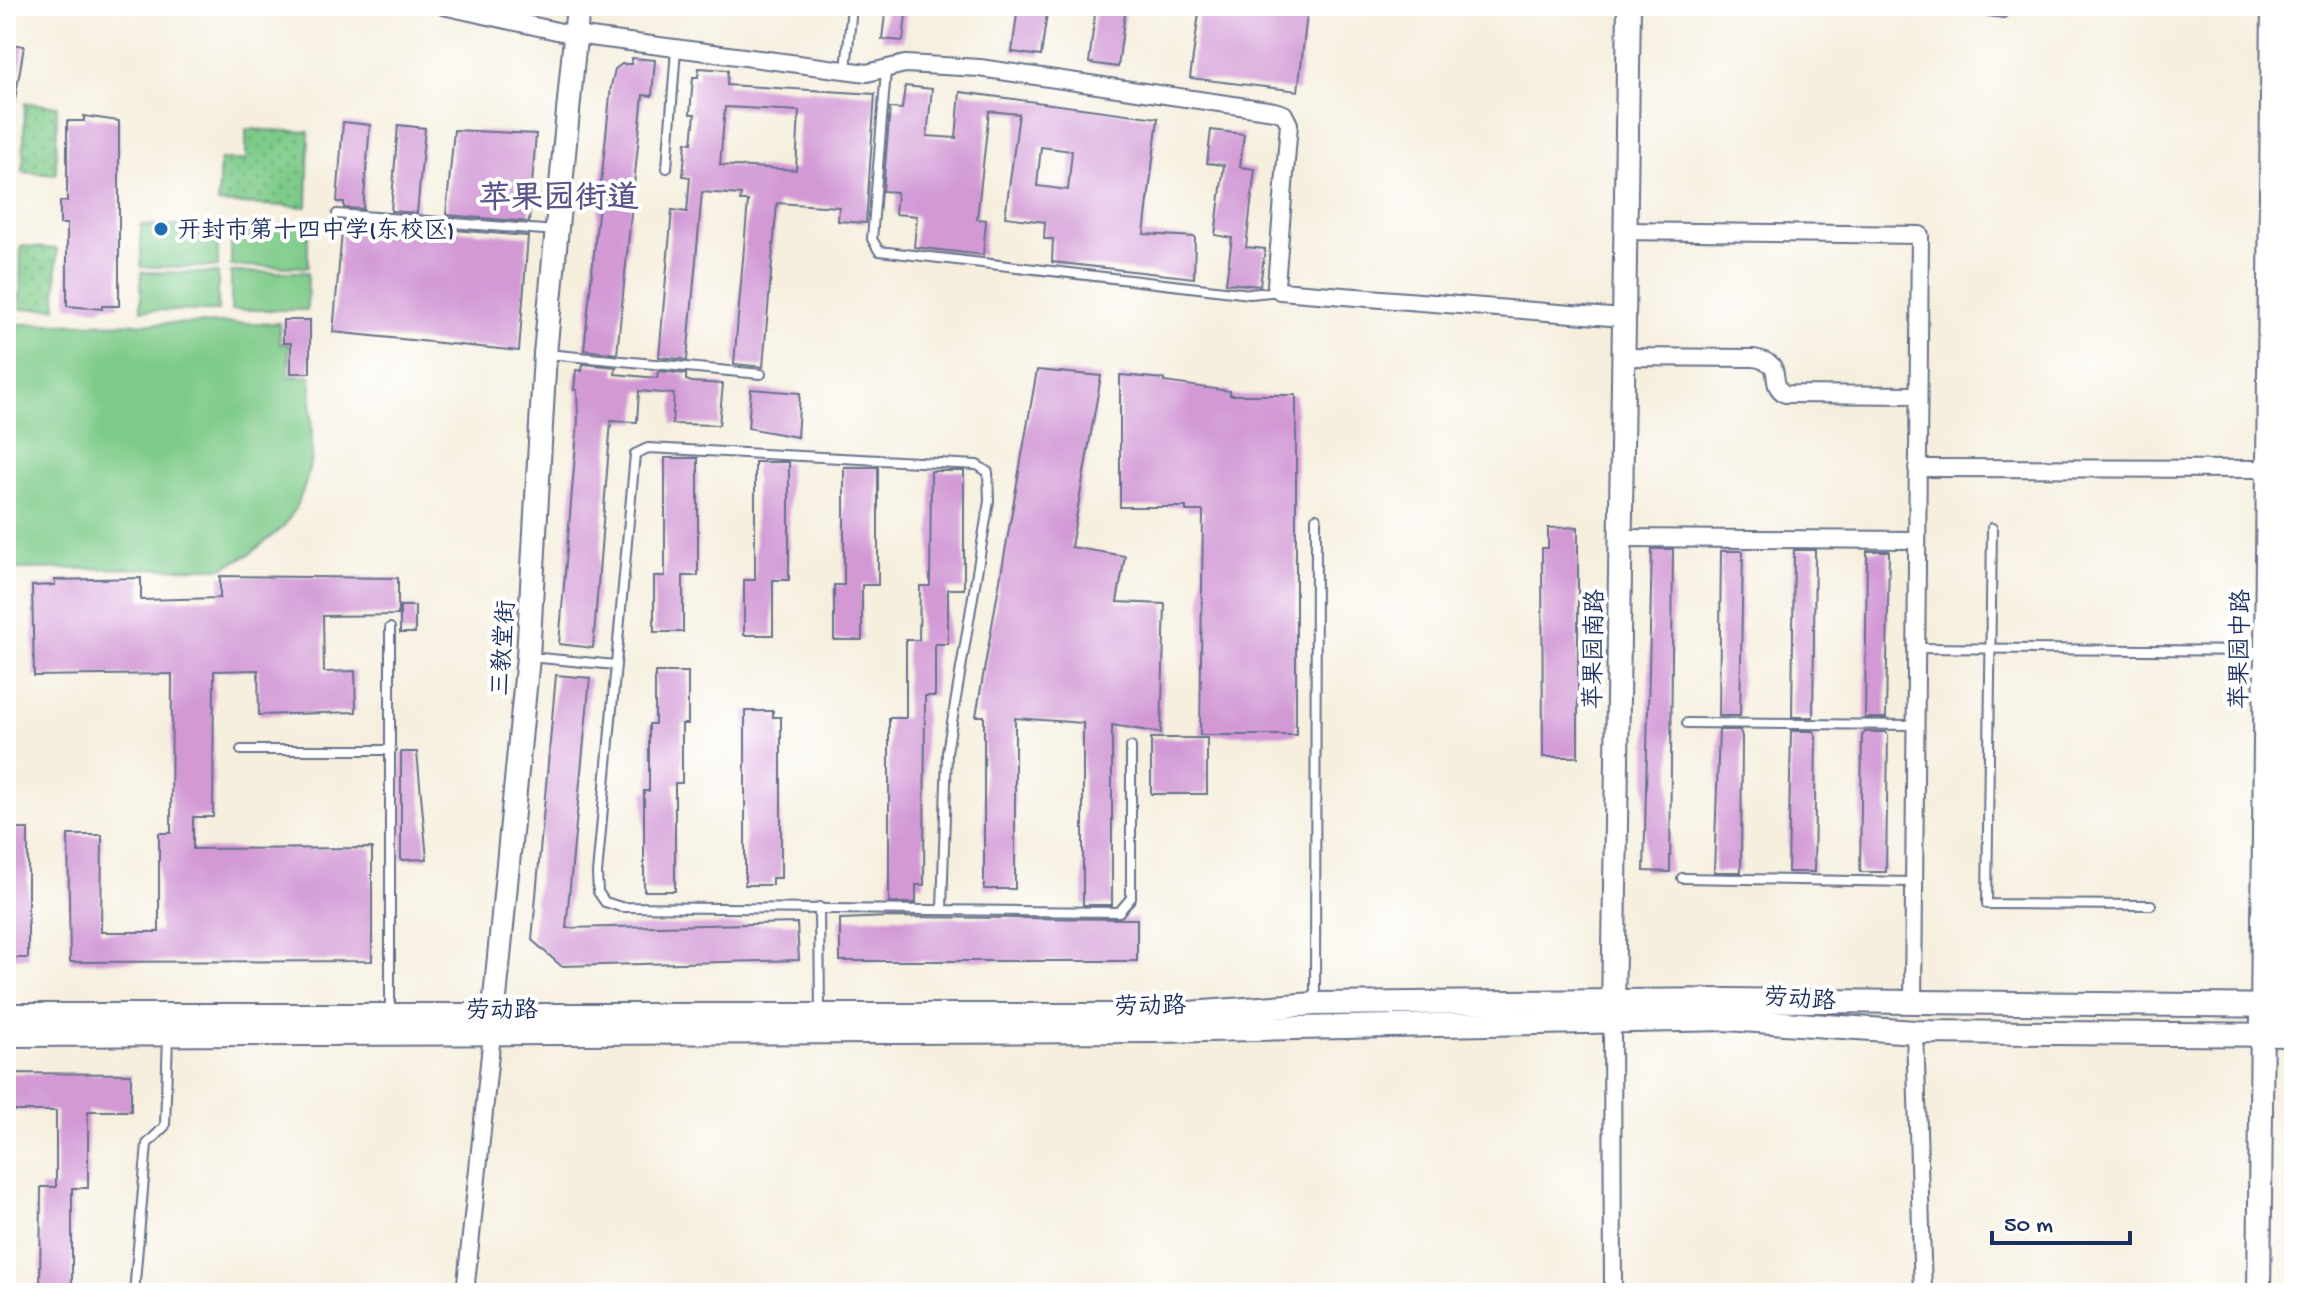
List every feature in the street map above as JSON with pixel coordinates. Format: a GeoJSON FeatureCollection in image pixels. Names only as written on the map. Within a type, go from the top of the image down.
{"type":"FeatureCollection","features":[{"type":"Feature","properties":{"kind":"street"},"geometry":{"type":"LineString","coordinates":[[443,6],[575,35],[846,70],[886,71],[905,64],[980,68],[1284,114],[1289,124],[1276,285],[1280,291],[1623,318]]}},
{"type":"Feature","properties":{"kind":"street","name":"三教堂街"},"geometry":{"type":"LineString","coordinates":[[465,1293],[528,657],[545,354],[578,6]]}},
{"type":"Feature","properties":{"kind":"street","name":"苹果园南路"},"geometry":{"type":"LineString","coordinates":[[1613,1293],[1613,1010],[1629,6]]}},
{"type":"Feature","properties":{"kind":"street","name":"苹果园中路"},"geometry":{"type":"LineString","coordinates":[[2259,1293],[2277,1034],[2280,702],[2278,464],[2284,13]]}},
{"type":"Feature","properties":{"kind":"street"},"geometry":{"type":"LineString","coordinates":[[1624,231],[1920,235],[1913,1001]]}},
{"type":"Feature","properties":{"kind":"street"},"geometry":{"type":"LineString","coordinates":[[1623,357],[1768,360],[1775,368],[1777,385],[1785,394],[1918,395]]}},
{"type":"Feature","properties":{"kind":"street"},"geometry":{"type":"LineString","coordinates":[[1917,468],[2278,464]]}},
{"type":"Feature","properties":{"kind":"street","name":"苹果园中路"},"geometry":{"type":"LineString","coordinates":[[2278,464],[2265,651],[2280,702]]}},
{"type":"Feature","properties":{"kind":"street"},"geometry":{"type":"LineString","coordinates":[[1620,538],[1916,540]]}},
{"type":"Feature","properties":{"kind":"street","name":"劳动路"},"geometry":{"type":"LineString","coordinates":[[6,1015],[390,1014],[493,1025],[1159,1031],[1613,1010],[1913,1001],[2277,1005]]}},
{"type":"Feature","properties":{"kind":"street","name":"劳动路"},"geometry":{"type":"LineString","coordinates":[[6,1035],[168,1035],[820,1014],[1160,1015],[1315,1004],[1613,1010],[1915,1032],[2277,1034]]}},
{"type":"Feature","properties":{"kind":"street"},"geometry":{"type":"LineString","coordinates":[[1915,1032],[1923,1293]]}},
{"type":"Feature","properties":{"kind":"lane"},"geometry":{"type":"LineString","coordinates":[[846,70],[852,6]]}},
{"type":"Feature","properties":{"kind":"lane"},"geometry":{"type":"LineString","coordinates":[[1954,6],[2003,13]]}},
{"type":"Feature","properties":{"kind":"lane"},"geometry":{"type":"LineString","coordinates":[[667,168],[676,48]]}},
{"type":"Feature","properties":{"kind":"lane"},"geometry":{"type":"LineString","coordinates":[[886,71],[872,239],[879,251],[1250,294],[1280,291]]}},
{"type":"Feature","properties":{"kind":"lane"},"geometry":{"type":"LineString","coordinates":[[337,214],[557,231]]}},
{"type":"Feature","properties":{"kind":"lane"},"geometry":{"type":"LineString","coordinates":[[545,354],[761,374]]}},
{"type":"Feature","properties":{"kind":"lane"},"geometry":{"type":"LineString","coordinates":[[942,909],[947,752],[989,501],[988,472],[977,465],[648,448],[635,454],[597,874],[598,892],[605,902],[621,907],[1119,912],[1125,909],[1131,898],[1131,747]]}},
{"type":"Feature","properties":{"kind":"lane"},"geometry":{"type":"LineString","coordinates":[[1315,1004],[1316,518]]}},
{"type":"Feature","properties":{"kind":"lane"},"geometry":{"type":"LineString","coordinates":[[1992,528],[1987,904],[2151,905]]}},
{"type":"Feature","properties":{"kind":"lane"},"geometry":{"type":"LineString","coordinates":[[390,628],[390,1014]]}},
{"type":"Feature","properties":{"kind":"lane"},"geometry":{"type":"LineString","coordinates":[[1915,648],[2265,651]]}},
{"type":"Feature","properties":{"kind":"lane"},"geometry":{"type":"LineString","coordinates":[[528,657],[616,665]]}},
{"type":"Feature","properties":{"kind":"lane"},"geometry":{"type":"LineString","coordinates":[[1687,723],[1914,725]]}},
{"type":"Feature","properties":{"kind":"lane"},"geometry":{"type":"LineString","coordinates":[[241,750],[391,750]]}},
{"type":"Feature","properties":{"kind":"lane"},"geometry":{"type":"LineString","coordinates":[[1682,878],[1912,882]]}},
{"type":"Feature","properties":{"kind":"lane"},"geometry":{"type":"LineString","coordinates":[[819,907],[820,1014]]}},
{"type":"Feature","properties":{"kind":"lane"},"geometry":{"type":"LineString","coordinates":[[134,1293],[147,1144],[165,1126],[168,1035]]}},
{"type":"Feature","properties":{"kind":"green space"},"geometry":{"type":"Polygon","coordinates":[[[6,102],[14,102],[12,171],[6,171],[6,102]]]}},
{"type":"Feature","properties":{"kind":"green space"},"geometry":{"type":"Polygon","coordinates":[[[25,103],[57,106],[56,175],[23,172],[25,103]]]}},
{"type":"Feature","properties":{"kind":"green space"},"geometry":{"type":"Polygon","coordinates":[[[246,129],[309,132],[307,207],[218,203],[220,160],[246,160],[246,129]]]}},
{"type":"Feature","properties":{"kind":"green space"},"geometry":{"type":"Polygon","coordinates":[[[141,225],[218,226],[218,267],[141,267],[141,225]]]}},
{"type":"Feature","properties":{"kind":"green space"},"geometry":{"type":"Polygon","coordinates":[[[231,225],[308,225],[308,267],[231,266],[231,225]]]}},
{"type":"Feature","properties":{"kind":"green space"},"geometry":{"type":"Polygon","coordinates":[[[21,246],[57,249],[56,308],[20,309],[21,246]]]}},
{"type":"Feature","properties":{"kind":"green space"},"geometry":{"type":"Polygon","coordinates":[[[141,272],[218,273],[218,311],[141,310],[141,272]]]}},
{"type":"Feature","properties":{"kind":"green space"},"geometry":{"type":"Polygon","coordinates":[[[231,272],[308,272],[307,310],[231,310],[231,272]]]}},
{"type":"Feature","properties":{"kind":"green space"},"geometry":{"type":"Polygon","coordinates":[[[279,323],[280,344],[289,344],[289,376],[311,376],[312,458],[296,508],[283,527],[250,554],[222,568],[6,569],[6,324],[279,323]]]}},
{"type":"Feature","properties":{"kind":"building"},"geometry":{"type":"Polygon","coordinates":[[[886,6],[907,6],[903,41],[882,39],[886,6]]]}},
{"type":"Feature","properties":{"kind":"building"},"geometry":{"type":"Polygon","coordinates":[[[1018,6],[1048,6],[1041,56],[1012,52],[1018,6]]]}},
{"type":"Feature","properties":{"kind":"building"},"geometry":{"type":"Polygon","coordinates":[[[1096,6],[1126,6],[1118,67],[1089,63],[1096,6]]]}},
{"type":"Feature","properties":{"kind":"building"},"geometry":{"type":"Polygon","coordinates":[[[1200,6],[1308,6],[1298,91],[1190,78],[1200,6]]]}},
{"type":"Feature","properties":{"kind":"building"},"geometry":{"type":"Polygon","coordinates":[[[6,43],[24,46],[14,106],[6,105],[6,43]]]}},
{"type":"Feature","properties":{"kind":"building"},"geometry":{"type":"Polygon","coordinates":[[[632,58],[655,60],[652,96],[643,95],[617,354],[584,350],[611,86],[615,69],[622,64],[632,64],[632,58]]]}},
{"type":"Feature","properties":{"kind":"building"},"geometry":{"type":"Polygon","coordinates":[[[699,68],[728,70],[727,85],[875,94],[866,223],[838,221],[839,207],[777,203],[763,367],[734,364],[748,201],[740,201],[741,195],[702,192],[687,360],[659,357],[672,210],[687,212],[690,177],[683,176],[686,142],[692,143],[695,114],[690,114],[693,77],[698,77],[699,68]],[[725,107],[720,165],[796,170],[799,111],[725,107]]]}},
{"type":"Feature","properties":{"kind":"building"},"geometry":{"type":"Polygon","coordinates":[[[905,86],[932,89],[927,136],[956,138],[960,92],[1158,118],[1144,234],[1195,237],[1194,278],[1052,262],[1053,239],[1044,239],[1045,222],[1005,217],[1019,114],[989,111],[977,219],[986,220],[983,255],[914,247],[917,216],[895,214],[897,192],[883,191],[890,108],[902,109],[905,86]],[[1041,147],[1037,186],[1068,190],[1072,151],[1041,147]]]}},
{"type":"Feature","properties":{"kind":"building"},"geometry":{"type":"Polygon","coordinates":[[[84,116],[119,121],[119,306],[102,306],[102,309],[67,306],[67,224],[60,224],[60,201],[67,201],[67,121],[84,121],[84,116]]]}},
{"type":"Feature","properties":{"kind":"building"},"geometry":{"type":"Polygon","coordinates":[[[343,122],[370,125],[363,209],[344,208],[344,202],[337,202],[343,122]]]}},
{"type":"Feature","properties":{"kind":"building"},"geometry":{"type":"Polygon","coordinates":[[[398,125],[425,128],[417,213],[391,211],[398,125]]]}},
{"type":"Feature","properties":{"kind":"building"},"geometry":{"type":"Polygon","coordinates":[[[454,130],[536,134],[529,222],[446,215],[454,130]]]}},
{"type":"Feature","properties":{"kind":"building"},"geometry":{"type":"Polygon","coordinates":[[[1211,130],[1244,134],[1240,167],[1255,169],[1246,247],[1265,249],[1260,286],[1226,283],[1232,238],[1215,235],[1224,165],[1207,163],[1211,130]]]}},
{"type":"Feature","properties":{"kind":"building"},"geometry":{"type":"Polygon","coordinates":[[[343,221],[528,236],[519,351],[333,332],[343,221]]]}},
{"type":"Feature","properties":{"kind":"building"},"geometry":{"type":"Polygon","coordinates":[[[283,320],[310,320],[310,373],[291,373],[291,343],[283,343],[283,320]]]}},
{"type":"Feature","properties":{"kind":"building"},"geometry":{"type":"Polygon","coordinates":[[[583,364],[616,367],[615,374],[657,378],[658,371],[686,374],[686,380],[692,382],[723,384],[719,425],[672,424],[674,394],[639,391],[637,422],[611,421],[593,648],[559,644],[578,420],[577,390],[574,390],[576,370],[582,371],[583,364]]]}},
{"type":"Feature","properties":{"kind":"building"},"geometry":{"type":"Polygon","coordinates":[[[1037,370],[1101,376],[1071,547],[1125,556],[1117,602],[1165,604],[1161,733],[1112,725],[1112,905],[1083,905],[1083,723],[1015,718],[1015,889],[984,889],[984,716],[976,716],[1037,370]]]}},
{"type":"Feature","properties":{"kind":"building"},"geometry":{"type":"Polygon","coordinates":[[[1120,375],[1230,391],[1230,395],[1296,395],[1296,735],[1200,735],[1203,511],[1186,511],[1186,507],[1120,507],[1120,375]]]}},
{"type":"Feature","properties":{"kind":"building"},"geometry":{"type":"Polygon","coordinates":[[[751,389],[800,393],[797,437],[748,428],[751,389]]]}},
{"type":"Feature","properties":{"kind":"building"},"geometry":{"type":"Polygon","coordinates":[[[665,458],[698,458],[698,576],[683,576],[683,632],[654,632],[654,576],[665,576],[665,458]]]}},
{"type":"Feature","properties":{"kind":"building"},"geometry":{"type":"Polygon","coordinates":[[[755,462],[789,462],[789,580],[773,580],[773,635],[744,635],[744,580],[755,580],[755,462]]]}},
{"type":"Feature","properties":{"kind":"building"},"geometry":{"type":"Polygon","coordinates":[[[844,467],[878,467],[878,585],[862,585],[862,640],[834,640],[834,585],[844,585],[844,467]]]}},
{"type":"Feature","properties":{"kind":"building"},"geometry":{"type":"Polygon","coordinates":[[[931,471],[964,471],[964,589],[948,589],[948,644],[935,644],[935,696],[925,696],[924,885],[916,885],[916,903],[889,903],[889,718],[906,718],[906,640],[919,640],[920,586],[930,586],[931,471]]]}},
{"type":"Feature","properties":{"kind":"building"},"geometry":{"type":"Polygon","coordinates":[[[1578,527],[1578,757],[1543,757],[1542,548],[1548,548],[1548,528],[1578,527]]]}},
{"type":"Feature","properties":{"kind":"building"},"geometry":{"type":"Polygon","coordinates":[[[1652,549],[1673,549],[1670,872],[1644,871],[1652,549]]]}},
{"type":"Feature","properties":{"kind":"building"},"geometry":{"type":"Polygon","coordinates":[[[1794,550],[1815,550],[1813,717],[1792,717],[1794,550]]]}},
{"type":"Feature","properties":{"kind":"building"},"geometry":{"type":"Polygon","coordinates":[[[1721,551],[1743,551],[1740,716],[1719,716],[1721,551]]]}},
{"type":"Feature","properties":{"kind":"building"},"geometry":{"type":"Polygon","coordinates":[[[1867,551],[1889,551],[1886,718],[1865,718],[1867,551]]]}},
{"type":"Feature","properties":{"kind":"building"},"geometry":{"type":"Polygon","coordinates":[[[220,576],[398,578],[398,615],[323,616],[324,672],[355,671],[356,712],[259,715],[258,670],[214,671],[213,817],[193,817],[193,849],[372,848],[372,961],[70,962],[68,835],[102,835],[101,932],[159,932],[159,833],[171,833],[172,674],[34,676],[32,586],[55,585],[55,580],[141,578],[141,600],[220,598],[220,576]]]}},
{"type":"Feature","properties":{"kind":"building"},"geometry":{"type":"Polygon","coordinates":[[[400,606],[415,606],[415,633],[400,633],[400,606]]]}},
{"type":"Feature","properties":{"kind":"building"},"geometry":{"type":"Polygon","coordinates":[[[655,672],[688,672],[688,724],[682,724],[682,783],[675,783],[675,891],[644,891],[644,791],[649,791],[649,724],[655,724],[655,672]]]}},
{"type":"Feature","properties":{"kind":"building"},"geometry":{"type":"Polygon","coordinates":[[[556,675],[590,678],[566,928],[797,923],[799,960],[561,966],[532,940],[556,675]]]}},
{"type":"Feature","properties":{"kind":"building"},"geometry":{"type":"Polygon","coordinates":[[[745,711],[773,711],[773,717],[781,717],[781,878],[772,878],[772,885],[745,885],[745,711]]]}},
{"type":"Feature","properties":{"kind":"building"},"geometry":{"type":"Polygon","coordinates":[[[1719,730],[1740,730],[1742,737],[1741,872],[1714,872],[1719,730]]]}},
{"type":"Feature","properties":{"kind":"building"},"geometry":{"type":"Polygon","coordinates":[[[1791,731],[1813,731],[1816,736],[1814,872],[1788,872],[1791,731]]]}},
{"type":"Feature","properties":{"kind":"building"},"geometry":{"type":"Polygon","coordinates":[[[1865,732],[1886,732],[1888,736],[1886,872],[1860,872],[1862,736],[1865,732]]]}},
{"type":"Feature","properties":{"kind":"building"},"geometry":{"type":"Polygon","coordinates":[[[1151,738],[1207,738],[1207,794],[1151,794],[1151,738]]]}},
{"type":"Feature","properties":{"kind":"building"},"geometry":{"type":"Polygon","coordinates":[[[401,752],[417,752],[427,859],[401,860],[401,752]]]}},
{"type":"Feature","properties":{"kind":"building"},"geometry":{"type":"Polygon","coordinates":[[[6,829],[28,829],[28,958],[6,958],[6,829]]]}},
{"type":"Feature","properties":{"kind":"building"},"geometry":{"type":"Polygon","coordinates":[[[840,919],[1137,919],[1137,961],[840,961],[840,919]]]}},
{"type":"Feature","properties":{"kind":"building"},"geometry":{"type":"Polygon","coordinates":[[[6,1073],[131,1074],[131,1111],[88,1111],[88,1188],[72,1188],[72,1293],[40,1293],[41,1187],[56,1187],[56,1111],[6,1111],[6,1073]]]}},
{"type":"Feature","properties":{"kind":"place","name":"开封市第十四中学(东校区)"},"geometry":{"type":"Point","coordinates":[161,229]}},
{"type":"Feature","properties":{"kind":"district","name":"苹果园街道"},"geometry":{"type":"Point","coordinates":[559,196]}}]}
